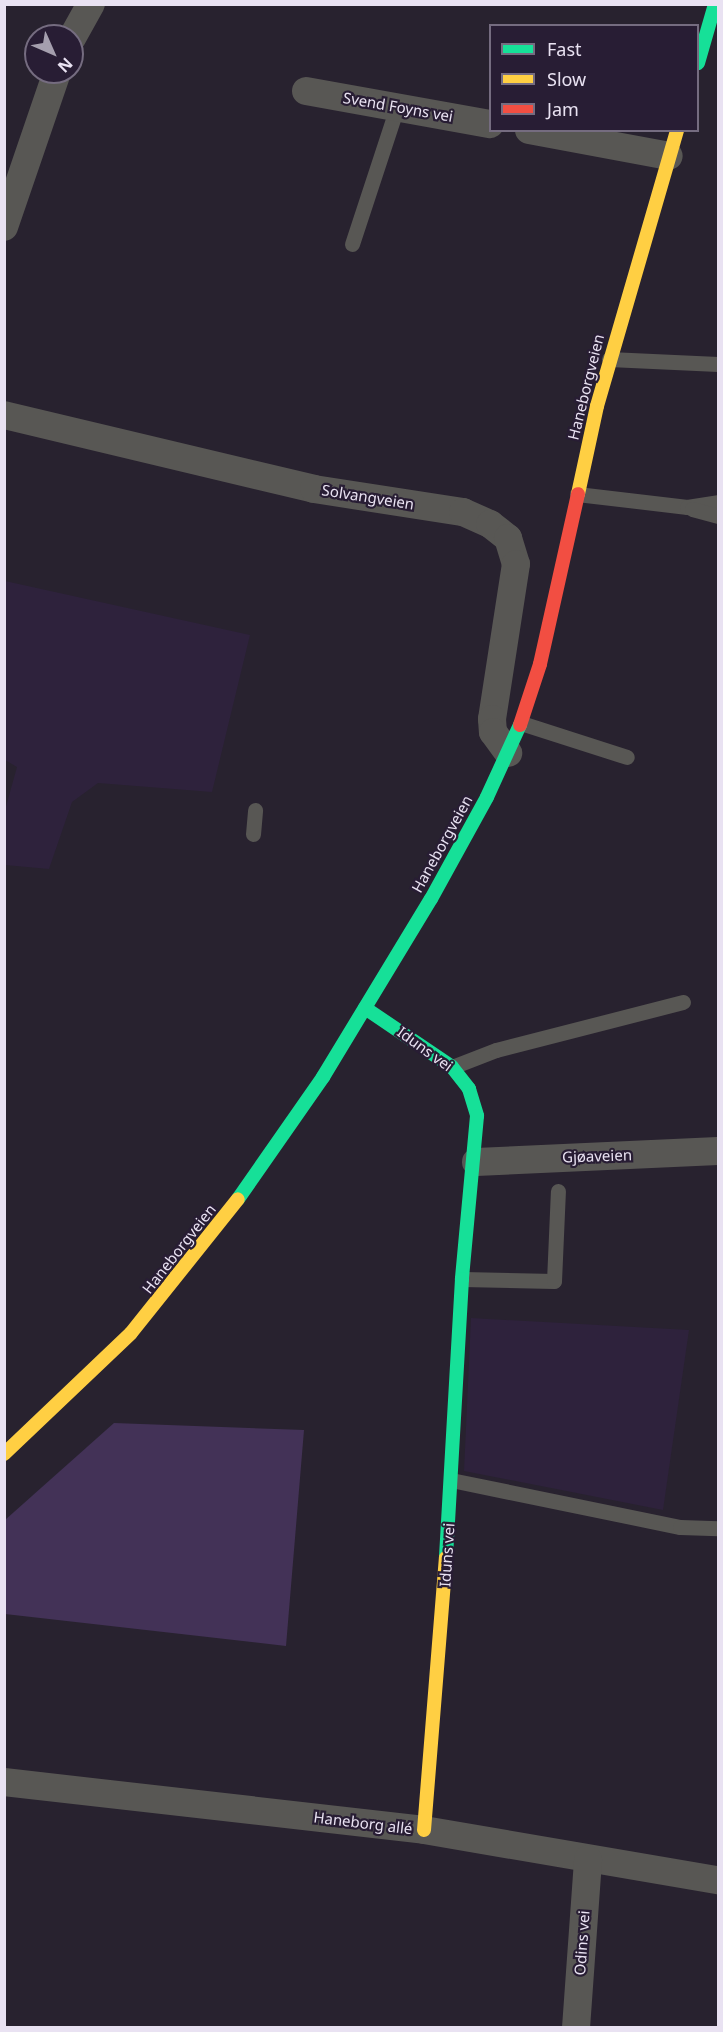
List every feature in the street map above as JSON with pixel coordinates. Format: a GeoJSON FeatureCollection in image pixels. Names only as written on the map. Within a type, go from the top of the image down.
{"type":"FeatureCollection","features":[{"type":"Feature","properties":{"kind":"street"},"geometry":{"type":"LineString","coordinates":[[80,24],[91,4]]}},
{"type":"Feature","properties":{"kind":"street"},"geometry":{"type":"LineString","coordinates":[[699,61],[713,36],[715,4]]}},
{"type":"Feature","properties":{"kind":"street"},"geometry":{"type":"LineString","coordinates":[[4,227],[53,84]]}},
{"type":"Feature","properties":{"kind":"street","name":"Svend Foyns vei"},"geometry":{"type":"LineString","coordinates":[[306,91],[489,124]]}},
{"type":"Feature","properties":{"kind":"street"},"geometry":{"type":"LineString","coordinates":[[551,132],[673,143]]}},
{"type":"Feature","properties":{"kind":"street","name":"Haneborgveien"},"geometry":{"type":"LineString","coordinates":[[4,1454],[130,1333],[177,1281],[289,1130],[436,890],[508,753],[521,723],[551,621],[609,359],[673,143]]}},
{"type":"Feature","properties":{"kind":"street","name":"Solvangveien"},"geometry":{"type":"LineString","coordinates":[[4,415],[314,489],[463,512],[490,524],[508,538],[516,564],[492,719],[493,732],[508,753]]}},
{"type":"Feature","properties":{"kind":"street","name":"Iduns vei"},"geometry":{"type":"LineString","coordinates":[[365,1008],[452,1067],[473,1100],[477,1116],[476,1162],[462,1279],[451,1480],[424,1830]]}},
{"type":"Feature","properties":{"kind":"street","name":"Gjøaveien"},"geometry":{"type":"LineString","coordinates":[[476,1162],[718,1151]]}},
{"type":"Feature","properties":{"kind":"street","name":"Haneborg allé"},"geometry":{"type":"LineString","coordinates":[[4,1782],[424,1830],[718,1880]]}},
{"type":"Feature","properties":{"kind":"street","name":"Odins vei"},"geometry":{"type":"LineString","coordinates":[[576,2028],[588,1859]]}},
{"type":"Feature","properties":{"kind":"lane"},"geometry":{"type":"LineString","coordinates":[[352,244],[397,107]]}},
{"type":"Feature","properties":{"kind":"lane"},"geometry":{"type":"LineString","coordinates":[[609,359],[718,364]]}},
{"type":"Feature","properties":{"kind":"lane"},"geometry":{"type":"LineString","coordinates":[[578,494],[687,507],[718,516]]}},
{"type":"Feature","properties":{"kind":"lane"},"geometry":{"type":"LineString","coordinates":[[687,507],[718,502]]}},
{"type":"Feature","properties":{"kind":"lane"},"geometry":{"type":"LineString","coordinates":[[521,723],[627,757]]}},
{"type":"Feature","properties":{"kind":"lane"},"geometry":{"type":"LineString","coordinates":[[253,834],[255,810]]}},
{"type":"Feature","properties":{"kind":"lane"},"geometry":{"type":"LineString","coordinates":[[452,1067],[496,1050],[683,1002]]}},
{"type":"Feature","properties":{"kind":"lane"},"geometry":{"type":"LineString","coordinates":[[462,1279],[554,1281],[558,1191]]}},
{"type":"Feature","properties":{"kind":"lane"},"geometry":{"type":"LineString","coordinates":[[451,1480],[680,1527],[718,1528]]}},
{"type":"Feature","properties":{"kind":"shaded area"},"geometry":{"type":"Polygon","coordinates":[[[5,581],[250,635],[212,792],[98,783],[72,802],[49,869],[5,865],[5,810],[17,767],[5,760],[5,581]]]}},
{"type":"Feature","properties":{"kind":"shaded area"},"geometry":{"type":"Polygon","coordinates":[[[471,1318],[689,1330],[663,1510],[464,1471],[471,1318]]]}},
{"type":"Feature","properties":{"kind":"shaded area"},"geometry":{"type":"Polygon","coordinates":[[[114,1423],[304,1430],[286,1646],[5,1614],[5,1520],[114,1423]]]}},
{"type":"Feature","properties":{"kind":"traffic: fast"},"geometry":{"type":"LineString","coordinates":[[699,60],[715,4]]}},
{"type":"Feature","properties":{"kind":"traffic: fast"},"geometry":{"type":"LineString","coordinates":[[238,1199],[323,1077],[431,899],[487,797],[520,725]]}},
{"type":"Feature","properties":{"kind":"traffic: fast"},"geometry":{"type":"LineString","coordinates":[[365,1008],[452,1067],[469,1089],[477,1116],[462,1279],[446,1558]]}},
{"type":"Feature","properties":{"kind":"traffic: slow"},"geometry":{"type":"LineString","coordinates":[[578,494],[597,406],[676,132]]}},
{"type":"Feature","properties":{"kind":"traffic: slow"},"geometry":{"type":"LineString","coordinates":[[4,1454],[131,1333],[238,1199]]}},
{"type":"Feature","properties":{"kind":"traffic: slow"},"geometry":{"type":"LineString","coordinates":[[424,1830],[446,1558]]}},
{"type":"Feature","properties":{"kind":"traffic: jam"},"geometry":{"type":"LineString","coordinates":[[520,725],[540,664],[578,494]]}}]}
